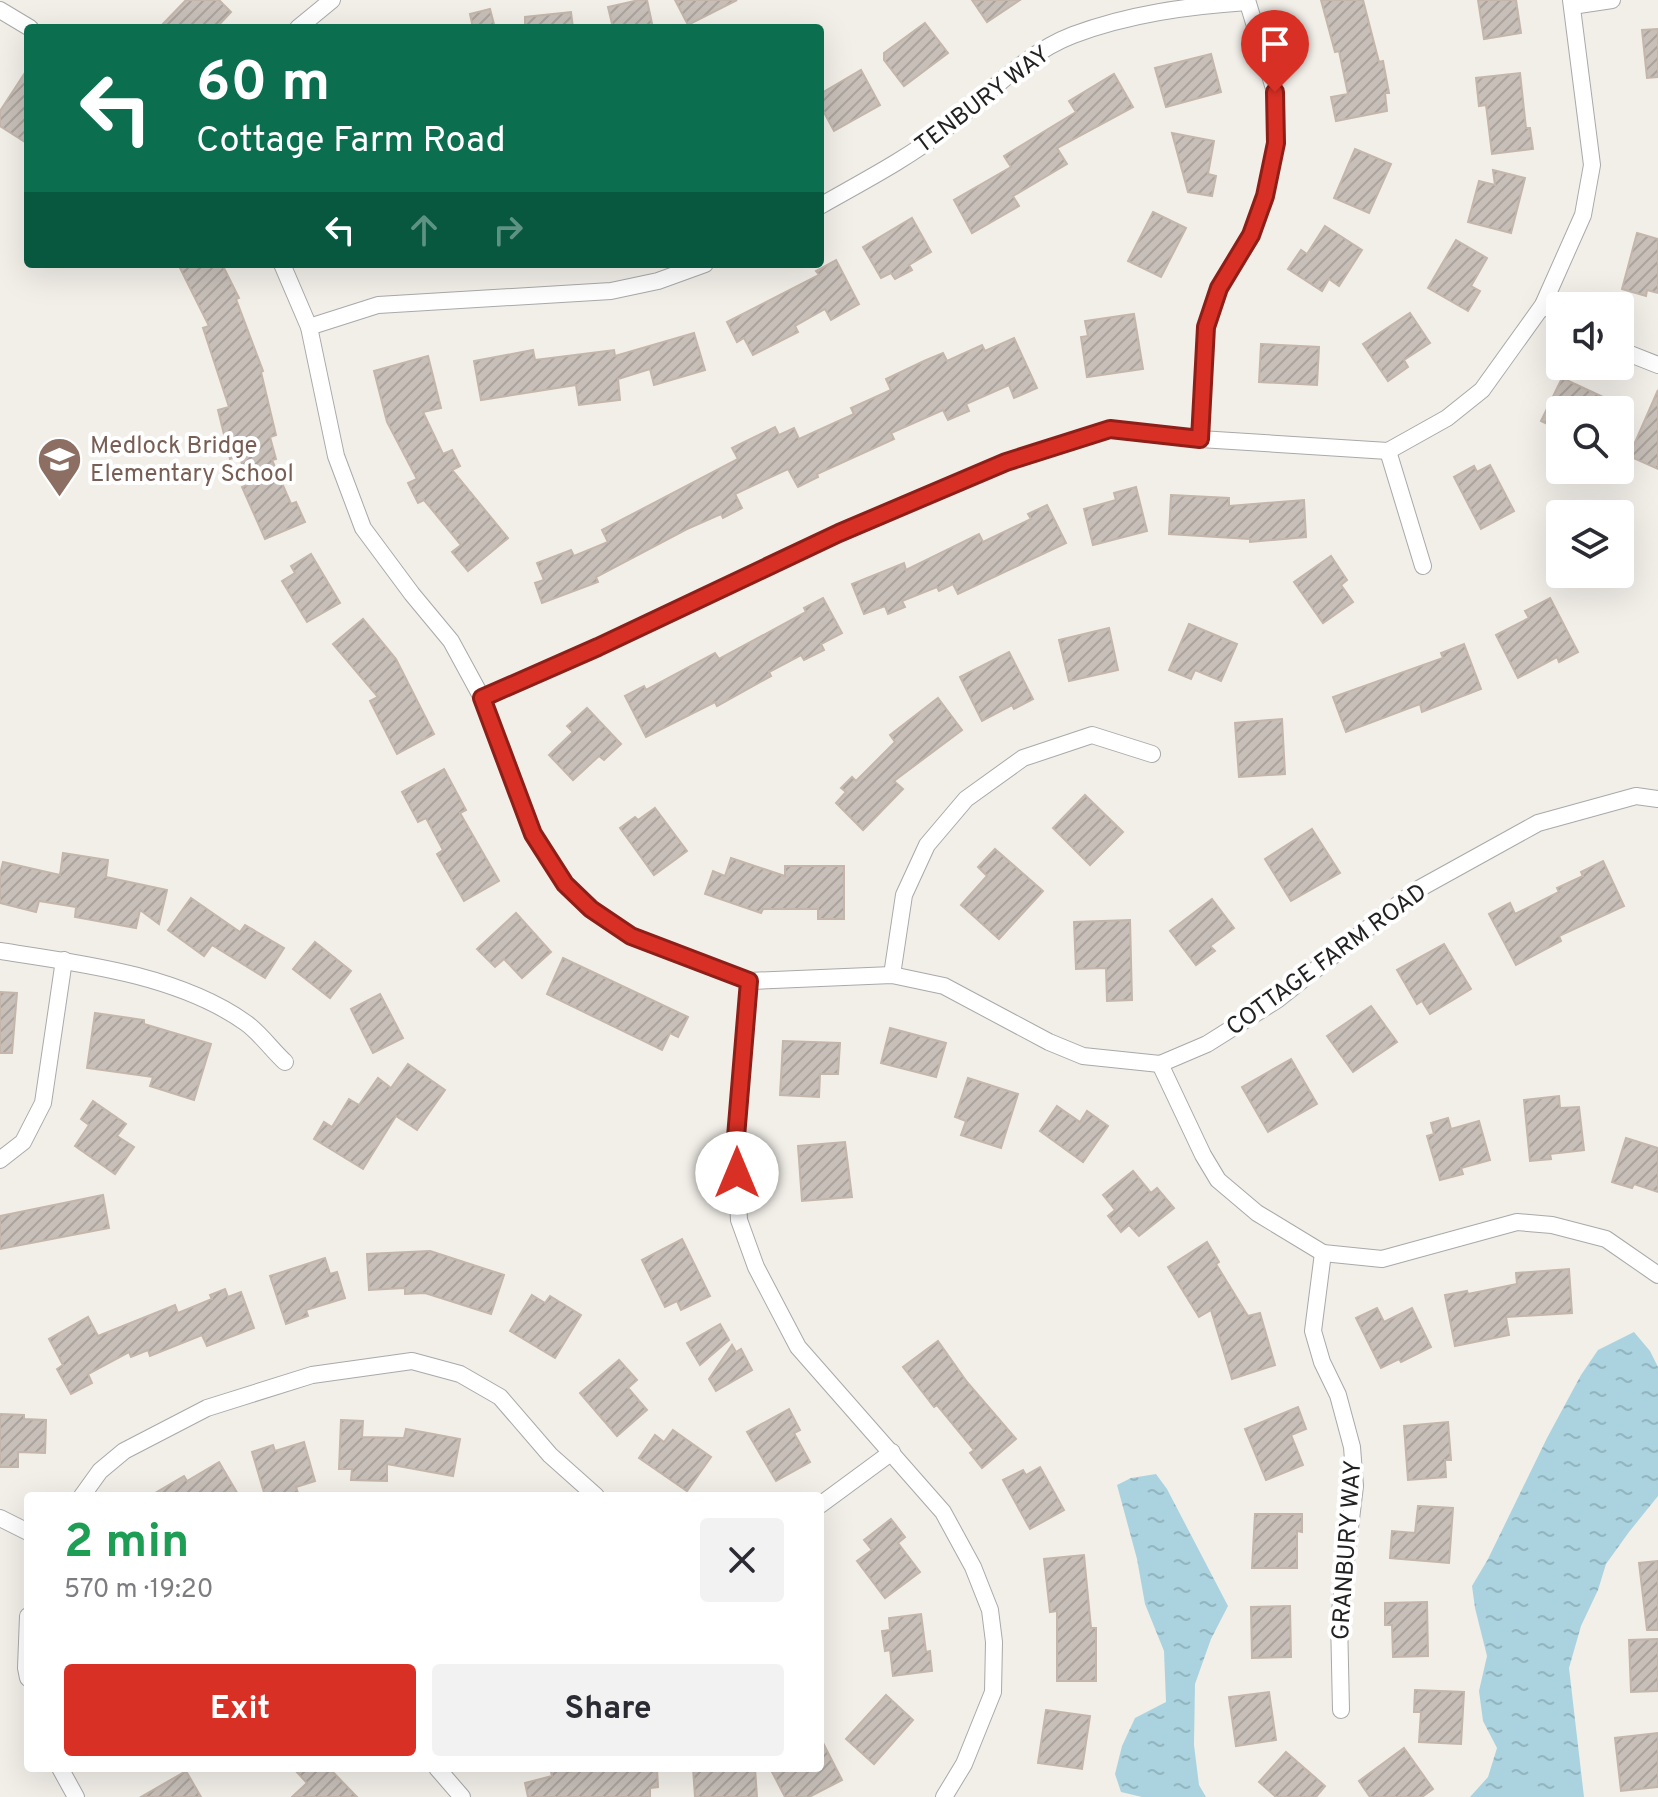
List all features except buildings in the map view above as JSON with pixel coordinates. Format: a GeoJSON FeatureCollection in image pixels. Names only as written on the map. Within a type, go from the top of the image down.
{"type":"FeatureCollection","features":[{"type":"Feature","properties":{"kind":"street"},"geometry":{"type":"LineString","coordinates":[[303,24],[332,0]]}},
{"type":"Feature","properties":{"kind":"street"},"geometry":{"type":"LineString","coordinates":[[482,698],[839,533],[1006,462],[1110,429],[1200,439],[1388,451],[1447,418],[1482,390],[1543,305],[1583,215],[1592,165],[1572,3],[1612,0]]}},
{"type":"Feature","properties":{"kind":"street"},"geometry":{"type":"LineString","coordinates":[[1200,439],[1206,327],[1219,288],[1251,235],[1265,196],[1276,143],[1275,92],[1247,1]]}},
{"type":"Feature","properties":{"kind":"street","name":"TENBURY WAY"},"geometry":{"type":"LineString","coordinates":[[824,204],[943,131],[1005,77],[1072,35],[1182,7],[1247,1]]}},
{"type":"Feature","properties":{"kind":"street"},"geometry":{"type":"LineString","coordinates":[[0,10],[24,24]]}},
{"type":"Feature","properties":{"kind":"street","name":"COTTAGE FARM ROAD"},"geometry":{"type":"LineString","coordinates":[[284,268],[309,327],[336,456],[363,528],[451,641],[482,698],[533,834],[565,884],[591,909],[631,936],[749,981],[892,975],[944,986],[1049,1042],[1083,1056],[1160,1064],[1207,1044],[1277,1000],[1415,891],[1538,823],[1636,796],[1658,799]]}},
{"type":"Feature","properties":{"kind":"street"},"geometry":{"type":"LineString","coordinates":[[309,327],[378,305],[611,291],[658,281],[694,268]]}},
{"type":"Feature","properties":{"kind":"street"},"geometry":{"type":"LineString","coordinates":[[1634,356],[1658,365]]}},
{"type":"Feature","properties":{"kind":"street"},"geometry":{"type":"LineString","coordinates":[[1388,451],[1423,566]]}},
{"type":"Feature","properties":{"kind":"street"},"geometry":{"type":"LineString","coordinates":[[892,975],[904,895],[927,845],[966,799],[1023,758],[1092,735],[1152,754]]}},
{"type":"Feature","properties":{"kind":"street"},"geometry":{"type":"LineString","coordinates":[[0,951],[123,972],[190,993],[246,1023],[285,1062]]}},
{"type":"Feature","properties":{"kind":"street"},"geometry":{"type":"LineString","coordinates":[[0,1160],[23,1142],[43,1103],[64,960]]}},
{"type":"Feature","properties":{"kind":"street"},"geometry":{"type":"LineString","coordinates":[[749,981],[735,1149],[739,1220],[756,1267],[798,1347],[943,1512],[973,1567],[990,1610],[994,1642],[993,1692],[964,1764],[944,1797]]}},
{"type":"Feature","properties":{"kind":"street"},"geometry":{"type":"LineString","coordinates":[[1160,1064],[1218,1180],[1257,1213],[1323,1253],[1382,1259],[1517,1222],[1552,1225],[1606,1239],[1658,1275]]}},
{"type":"Feature","properties":{"kind":"street","name":"GRANBURY WAY"},"geometry":{"type":"LineString","coordinates":[[1323,1253],[1313,1331],[1322,1362],[1338,1395],[1352,1447],[1355,1486],[1339,1619],[1341,1710]]}},
{"type":"Feature","properties":{"kind":"street"},"geometry":{"type":"LineString","coordinates":[[85,1492],[100,1471],[124,1451],[207,1408],[312,1375],[412,1361],[460,1374],[500,1397],[550,1455],[592,1492]]}},
{"type":"Feature","properties":{"kind":"street"},"geometry":{"type":"LineString","coordinates":[[824,1502],[892,1452]]}},
{"type":"Feature","properties":{"kind":"street"},"geometry":{"type":"LineString","coordinates":[[0,1518],[24,1530]]}},
{"type":"Feature","properties":{"kind":"street"},"geometry":{"type":"LineString","coordinates":[[62,1772],[76,1797]]}},
{"type":"Feature","properties":{"kind":"street"},"geometry":{"type":"LineString","coordinates":[[440,1772],[462,1797]]}},
{"type":"Feature","properties":{"kind":"water"},"geometry":{"type":"Polygon","coordinates":[[[1634,1332],[1650,1351],[1658,1367],[1658,1496],[1606,1564],[1581,1626],[1569,1668],[1584,1797],[1470,1797],[1488,1777],[1497,1748],[1483,1721],[1479,1691],[1487,1656],[1472,1586],[1581,1375],[1598,1350],[1634,1332]]]}},
{"type":"Feature","properties":{"kind":"water"},"geometry":{"type":"Polygon","coordinates":[[[1156,1474],[1167,1489],[1228,1606],[1211,1639],[1195,1684],[1194,1745],[1199,1785],[1206,1797],[1142,1797],[1121,1792],[1115,1774],[1122,1746],[1135,1718],[1166,1702],[1164,1651],[1145,1604],[1137,1559],[1117,1485],[1131,1478],[1156,1474]]]}},
{"type":"Feature","properties":{"kind":"place","name":"Medlock Bridge Elementary School"},"geometry":{"type":"Point","coordinates":[59,498]}},
{"type":"Feature","properties":{"kind":"route"},"geometry":{"type":"LineString","coordinates":[[737,1173],[735,1149],[749,981],[631,936],[591,909],[565,884],[533,834],[482,698],[598,647],[730,582],[1006,462],[1110,429],[1200,439],[1206,327],[1219,288],[1251,235],[1265,196],[1276,143],[1275,92]]}}]}
